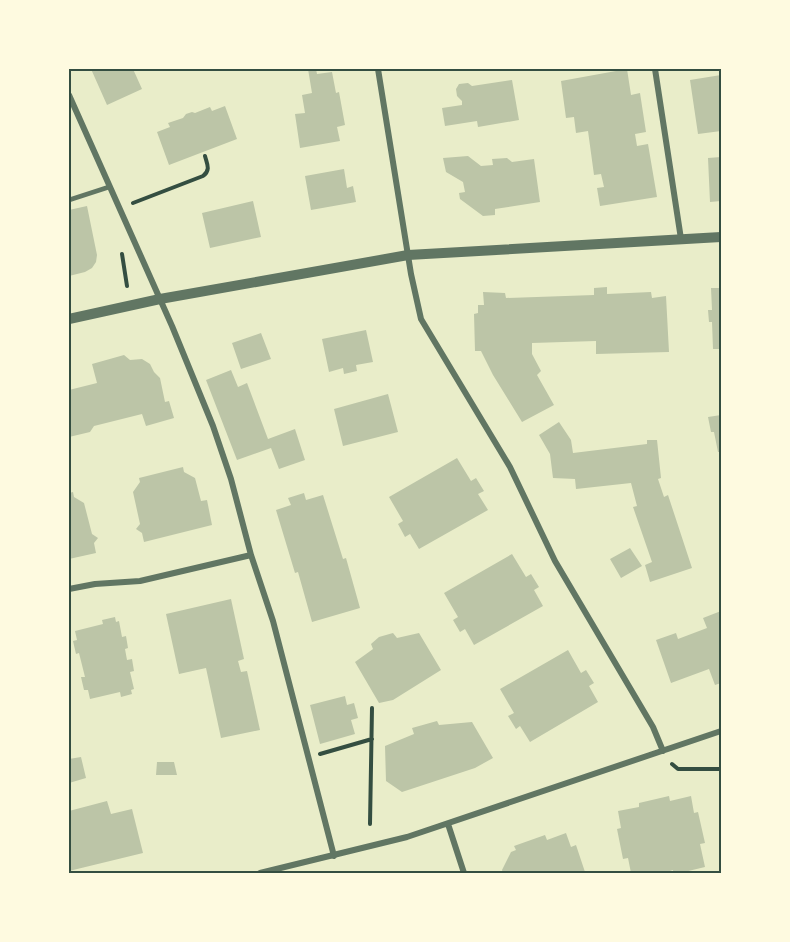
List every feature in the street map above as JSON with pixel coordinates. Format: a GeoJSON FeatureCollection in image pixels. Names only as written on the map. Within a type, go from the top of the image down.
{"type":"FeatureCollection","features":[{"type":"Feature","properties":{"kind":"street"},"geometry":{"type":"LineString","coordinates":[[378,69],[408,255],[421,319],[510,467],[555,561],[652,727],[663,751]]}},
{"type":"Feature","properties":{"kind":"street"},"geometry":{"type":"LineString","coordinates":[[655,69],[681,239]]}},
{"type":"Feature","properties":{"kind":"street"},"geometry":{"type":"LineString","coordinates":[[69,95],[160,299],[213,426],[231,478],[251,555],[273,621],[334,856]]}},
{"type":"Feature","properties":{"kind":"street"},"geometry":{"type":"LineString","coordinates":[[69,319],[160,299],[408,255],[721,237]]}},
{"type":"Feature","properties":{"kind":"street"},"geometry":{"type":"LineString","coordinates":[[69,589],[95,584],[140,581],[251,555]]}},
{"type":"Feature","properties":{"kind":"street"},"geometry":{"type":"LineString","coordinates":[[261,873],[334,856],[447,824],[721,731]]}},
{"type":"Feature","properties":{"kind":"street"},"geometry":{"type":"LineString","coordinates":[[447,824],[464,873]]}},
{"type":"Feature","properties":{"kind":"lane"},"geometry":{"type":"LineString","coordinates":[[69,200],[109,187]]}},
{"type":"Feature","properties":{"kind":"path"},"geometry":{"type":"LineString","coordinates":[[129,204],[204,176],[207,174],[208,167],[205,156]]}},
{"type":"Feature","properties":{"kind":"path"},"geometry":{"type":"LineString","coordinates":[[370,824],[372,708]]}},
{"type":"Feature","properties":{"kind":"path"},"geometry":{"type":"LineString","coordinates":[[322,753],[372,740]]}},
{"type":"Feature","properties":{"kind":"path"},"geometry":{"type":"LineString","coordinates":[[672,764],[678,769],[721,770]]}},
{"type":"Feature","properties":{"kind":"building"},"geometry":{"type":"Polygon","coordinates":[[[91,69],[133,69],[142,89],[107,105],[91,69]]]}},
{"type":"Feature","properties":{"kind":"building"},"geometry":{"type":"Polygon","coordinates":[[[308,69],[316,69],[317,74],[332,72],[336,93],[339,92],[345,125],[337,127],[340,141],[300,148],[295,114],[305,113],[302,95],[312,93],[308,69]]]}},
{"type":"Feature","properties":{"kind":"building"},"geometry":{"type":"Polygon","coordinates":[[[627,69],[631,95],[640,93],[646,132],[635,134],[637,146],[648,144],[657,197],[600,206],[597,188],[604,187],[601,174],[594,175],[588,131],[576,133],[574,117],[566,118],[561,81],[627,69]]]}},
{"type":"Feature","properties":{"kind":"building"},"geometry":{"type":"Polygon","coordinates":[[[721,75],[721,131],[698,134],[690,80],[721,75]]]}},
{"type":"Feature","properties":{"kind":"building"},"geometry":{"type":"Polygon","coordinates":[[[512,80],[519,120],[478,127],[477,121],[445,126],[442,108],[462,105],[456,89],[459,84],[468,83],[472,86],[512,80]]]}},
{"type":"Feature","properties":{"kind":"building"},"geometry":{"type":"Polygon","coordinates":[[[225,106],[237,139],[169,165],[157,132],[170,127],[168,123],[183,118],[186,114],[210,107],[212,111],[225,106]]]}},
{"type":"Feature","properties":{"kind":"building"},"geometry":{"type":"Polygon","coordinates":[[[468,156],[481,166],[493,165],[492,159],[507,158],[512,162],[534,159],[540,202],[495,209],[495,215],[483,216],[460,199],[459,193],[465,192],[463,182],[446,172],[443,158],[468,156]]]}},
{"type":"Feature","properties":{"kind":"building"},"geometry":{"type":"Polygon","coordinates":[[[721,157],[721,201],[710,202],[708,158],[721,157]]]}},
{"type":"Feature","properties":{"kind":"building"},"geometry":{"type":"Polygon","coordinates":[[[344,169],[347,188],[353,186],[356,202],[311,210],[305,176],[344,169]]]}},
{"type":"Feature","properties":{"kind":"building"},"geometry":{"type":"Polygon","coordinates":[[[253,201],[261,237],[210,248],[202,213],[253,201]]]}},
{"type":"Feature","properties":{"kind":"building"},"geometry":{"type":"Polygon","coordinates":[[[87,206],[97,255],[96,262],[85,272],[69,276],[69,210],[87,206]]]}},
{"type":"Feature","properties":{"kind":"building"},"geometry":{"type":"Polygon","coordinates":[[[607,287],[607,294],[651,292],[652,298],[666,296],[669,352],[596,354],[596,341],[532,343],[532,354],[541,371],[537,375],[554,405],[522,422],[481,351],[475,351],[474,314],[478,313],[478,305],[484,305],[483,292],[505,293],[506,298],[594,295],[594,288],[607,287]]]}},
{"type":"Feature","properties":{"kind":"building"},"geometry":{"type":"Polygon","coordinates":[[[711,288],[721,288],[721,349],[713,349],[712,322],[709,322],[708,310],[712,310],[711,288]]]}},
{"type":"Feature","properties":{"kind":"building"},"geometry":{"type":"Polygon","coordinates":[[[366,330],[373,362],[356,365],[357,371],[344,374],[343,368],[329,372],[322,339],[366,330]]]}},
{"type":"Feature","properties":{"kind":"building"},"geometry":{"type":"Polygon","coordinates":[[[261,333],[271,359],[241,369],[232,343],[261,333]]]}},
{"type":"Feature","properties":{"kind":"building"},"geometry":{"type":"Polygon","coordinates":[[[124,355],[130,360],[142,359],[150,364],[160,378],[165,402],[169,401],[174,418],[146,426],[142,414],[94,426],[90,432],[69,437],[69,390],[97,383],[92,364],[124,355]]]}},
{"type":"Feature","properties":{"kind":"building"},"geometry":{"type":"Polygon","coordinates":[[[231,370],[238,387],[247,383],[268,439],[295,429],[305,460],[279,469],[271,448],[237,460],[206,380],[231,370]]]}},
{"type":"Feature","properties":{"kind":"building"},"geometry":{"type":"Polygon","coordinates":[[[388,394],[398,432],[343,446],[334,409],[388,394]]]}},
{"type":"Feature","properties":{"kind":"building"},"geometry":{"type":"Polygon","coordinates":[[[721,415],[721,452],[718,452],[708,417],[721,415]]]}},
{"type":"Feature","properties":{"kind":"building"},"geometry":{"type":"Polygon","coordinates":[[[559,422],[571,440],[573,453],[647,444],[647,440],[657,440],[661,478],[658,479],[664,497],[668,495],[692,568],[650,582],[645,565],[652,562],[633,507],[637,506],[631,483],[576,489],[575,479],[553,478],[550,454],[539,435],[559,422]]]}},
{"type":"Feature","properties":{"kind":"building"},"geometry":{"type":"Polygon","coordinates":[[[457,458],[471,481],[476,478],[484,491],[478,494],[488,510],[419,549],[410,534],[405,537],[398,524],[403,521],[389,497],[457,458]]]}},
{"type":"Feature","properties":{"kind":"building"},"geometry":{"type":"Polygon","coordinates":[[[183,467],[184,472],[195,478],[201,501],[207,500],[212,525],[144,542],[142,533],[136,529],[140,524],[133,492],[140,482],[139,478],[183,467]]]}},
{"type":"Feature","properties":{"kind":"building"},"geometry":{"type":"Polygon","coordinates":[[[73,492],[74,497],[84,503],[92,534],[98,538],[94,543],[96,553],[69,559],[69,493],[73,492]]]}},
{"type":"Feature","properties":{"kind":"building"},"geometry":{"type":"Polygon","coordinates":[[[304,493],[306,500],[323,495],[343,559],[346,558],[360,608],[312,622],[298,572],[295,573],[276,510],[291,505],[288,498],[304,493]]]}},
{"type":"Feature","properties":{"kind":"building"},"geometry":{"type":"Polygon","coordinates":[[[630,548],[642,566],[621,578],[610,559],[630,548]]]}},
{"type":"Feature","properties":{"kind":"building"},"geometry":{"type":"Polygon","coordinates":[[[512,554],[526,577],[531,574],[539,587],[534,590],[543,606],[474,645],[465,629],[460,632],[453,620],[458,617],[444,593],[512,554]]]}},
{"type":"Feature","properties":{"kind":"building"},"geometry":{"type":"Polygon","coordinates":[[[231,599],[244,659],[238,661],[241,672],[247,671],[260,730],[221,738],[206,668],[179,674],[166,614],[231,599]]]}},
{"type":"Feature","properties":{"kind":"building"},"geometry":{"type":"Polygon","coordinates":[[[721,611],[721,683],[715,685],[709,669],[671,683],[656,640],[676,633],[678,639],[707,628],[703,618],[721,611]]]}},
{"type":"Feature","properties":{"kind":"building"},"geometry":{"type":"Polygon","coordinates":[[[115,617],[116,622],[119,621],[122,637],[126,636],[128,648],[125,649],[127,660],[132,659],[134,671],[130,672],[134,689],[131,690],[132,694],[121,697],[120,692],[90,699],[88,690],[84,690],[81,677],[85,677],[79,653],[76,654],[73,641],[77,640],[75,631],[103,624],[102,620],[115,617]]]}},
{"type":"Feature","properties":{"kind":"building"},"geometry":{"type":"Polygon","coordinates":[[[393,633],[397,638],[419,633],[441,670],[393,700],[379,703],[355,662],[373,649],[371,644],[379,637],[393,633]]]}},
{"type":"Feature","properties":{"kind":"building"},"geometry":{"type":"Polygon","coordinates":[[[568,650],[581,673],[586,670],[594,683],[589,686],[598,702],[530,742],[520,726],[516,729],[508,716],[514,713],[500,689],[568,650]]]}},
{"type":"Feature","properties":{"kind":"building"},"geometry":{"type":"Polygon","coordinates":[[[345,696],[347,705],[354,703],[358,718],[351,720],[355,734],[320,744],[310,705],[345,696]]]}},
{"type":"Feature","properties":{"kind":"building"},"geometry":{"type":"Polygon","coordinates":[[[437,721],[439,725],[472,722],[493,758],[475,768],[402,792],[386,781],[385,746],[414,734],[412,728],[437,721]]]}},
{"type":"Feature","properties":{"kind":"building"},"geometry":{"type":"Polygon","coordinates":[[[81,757],[86,778],[69,783],[69,759],[81,757]]]}},
{"type":"Feature","properties":{"kind":"building"},"geometry":{"type":"Polygon","coordinates":[[[157,762],[174,762],[177,775],[156,775],[157,762]]]}},
{"type":"Feature","properties":{"kind":"building"},"geometry":{"type":"Polygon","coordinates":[[[669,796],[670,801],[691,796],[694,813],[698,812],[705,843],[700,844],[705,867],[680,873],[673,873],[673,870],[664,873],[631,873],[628,858],[623,859],[617,829],[621,828],[618,811],[639,807],[639,803],[669,796]]]}},
{"type":"Feature","properties":{"kind":"building"},"geometry":{"type":"Polygon","coordinates":[[[107,801],[111,814],[132,809],[143,853],[69,871],[69,811],[107,801]]]}},
{"type":"Feature","properties":{"kind":"building"},"geometry":{"type":"Polygon","coordinates":[[[566,833],[571,847],[576,845],[585,872],[503,873],[502,870],[511,852],[516,850],[514,846],[545,835],[547,840],[566,833]]]}}]}
